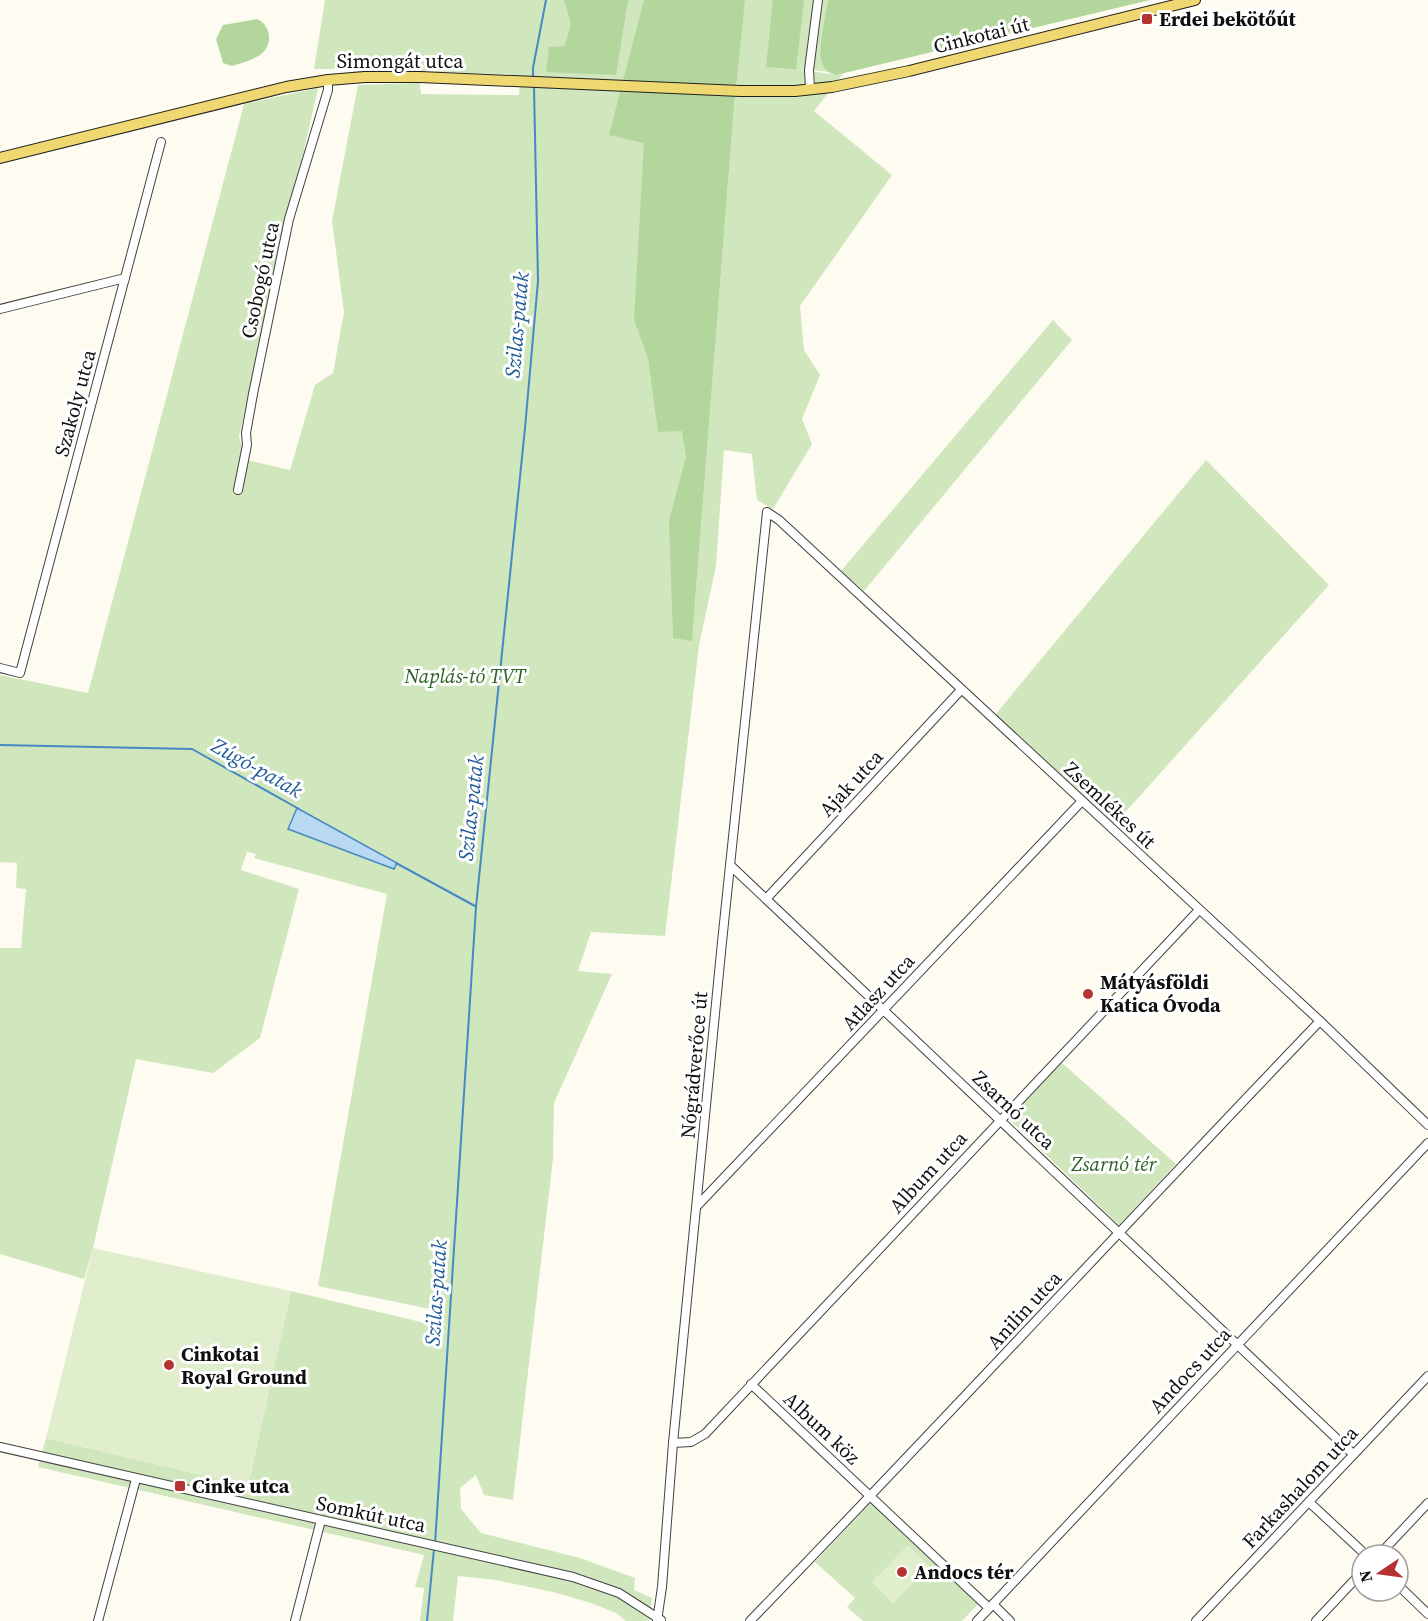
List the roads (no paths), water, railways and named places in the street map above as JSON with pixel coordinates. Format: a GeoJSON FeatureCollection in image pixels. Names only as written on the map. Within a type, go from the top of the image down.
{"type":"FeatureCollection","features":[{"type":"Feature","properties":{"kind":"main road","name":"Cinkotai út"},"geometry":{"type":"LineString","coordinates":[[810,89],[909,71],[1195,0]]}},
{"type":"Feature","properties":{"kind":"main road","name":"Simongát utca"},"geometry":{"type":"LineString","coordinates":[[0,158],[286,87],[328,80],[420,76],[740,91],[810,89]]}},
{"type":"Feature","properties":{"kind":"street"},"geometry":{"type":"LineString","coordinates":[[810,89],[809,70],[818,0]]}},
{"type":"Feature","properties":{"kind":"street","name":"Csobogó utca"},"geometry":{"type":"LineString","coordinates":[[238,490],[247,446],[246,433],[253,394],[289,219],[328,90],[328,80]]}},
{"type":"Feature","properties":{"kind":"street","name":"Szakoly utca"},"geometry":{"type":"LineString","coordinates":[[0,668],[20,673],[161,142]]}},
{"type":"Feature","properties":{"kind":"street"},"geometry":{"type":"LineString","coordinates":[[0,309],[125,278]]}},
{"type":"Feature","properties":{"kind":"street","name":"Zsemlékes út"},"geometry":{"type":"LineString","coordinates":[[767,512],[779,520],[1320,1021],[1428,1125]]}},
{"type":"Feature","properties":{"kind":"street","name":"Nógrádverőce út"},"geometry":{"type":"LineString","coordinates":[[659,1620],[673,1443],[767,512]]}},
{"type":"Feature","properties":{"kind":"street","name":"Ajak utca"},"geometry":{"type":"LineString","coordinates":[[766,899],[961,690]]}},
{"type":"Feature","properties":{"kind":"street","name":"Atlasz utca"},"geometry":{"type":"LineString","coordinates":[[698,1206],[1082,801]]}},
{"type":"Feature","properties":{"kind":"street","name":"Zsarnó utca"},"geometry":{"type":"LineString","coordinates":[[730,865],[1353,1454]]}},
{"type":"Feature","properties":{"kind":"street","name":"Album utca"},"geometry":{"type":"LineString","coordinates":[[673,1443],[698,1439],[1199,910]]}},
{"type":"Feature","properties":{"kind":"street","name":"Anilin utca"},"geometry":{"type":"LineString","coordinates":[[750,1621],[1320,1021]]}},
{"type":"Feature","properties":{"kind":"street","name":"Andocs utca"},"geometry":{"type":"LineString","coordinates":[[976,1621],[1428,1143]]}},
{"type":"Feature","properties":{"kind":"street","name":"Farkashalom utca"},"geometry":{"type":"LineString","coordinates":[[1196,1621],[1428,1376]]}},
{"type":"Feature","properties":{"kind":"street","name":"Album köz"},"geometry":{"type":"LineString","coordinates":[[751,1384],[871,1496]]}},
{"type":"Feature","properties":{"kind":"street","name":"Somkút utca"},"geometry":{"type":"LineString","coordinates":[[0,1447],[444,1547],[599,1585],[619,1593],[659,1620]]}},
{"type":"Feature","properties":{"kind":"street"},"geometry":{"type":"LineString","coordinates":[[98,1621],[136,1479]]}},
{"type":"Feature","properties":{"kind":"street"},"geometry":{"type":"LineString","coordinates":[[871,1496],[1010,1621]]}},
{"type":"Feature","properties":{"kind":"street"},"geometry":{"type":"LineString","coordinates":[[1309,1502],[1353,1543]]}},
{"type":"Feature","properties":{"kind":"street"},"geometry":{"type":"LineString","coordinates":[[1390,1543],[1428,1503]]}},
{"type":"Feature","properties":{"kind":"street"},"geometry":{"type":"LineString","coordinates":[[295,1621],[321,1520]]}},
{"type":"Feature","properties":{"kind":"street"},"geometry":{"type":"LineString","coordinates":[[1316,1621],[1350,1585]]}},
{"type":"Feature","properties":{"kind":"street"},"geometry":{"type":"LineString","coordinates":[[1410,1597],[1428,1614]]}},
{"type":"Feature","properties":{"kind":"water"},"geometry":{"type":"Polygon","coordinates":[[[297,808],[397,863],[394,869],[288,829],[297,808]]]}},
{"type":"Feature","properties":{"kind":"waterway","name":"Szilas-patak"},"geometry":{"type":"LineString","coordinates":[[533,78],[546,0]]}},
{"type":"Feature","properties":{"kind":"waterway","name":"Szilas-patak"},"geometry":{"type":"LineString","coordinates":[[435,1544],[476,907],[538,281],[534,87]]}},
{"type":"Feature","properties":{"kind":"waterway","name":"Zúgó-patak"},"geometry":{"type":"LineString","coordinates":[[0,745],[192,749],[299,809]]}},
{"type":"Feature","properties":{"kind":"waterway","name":"Zúgó-patak"},"geometry":{"type":"LineString","coordinates":[[396,863],[475,906]]}},
{"type":"Feature","properties":{"kind":"waterway","name":"Szilas-patak"},"geometry":{"type":"LineString","coordinates":[[427,1621],[434,1549]]}},
{"type":"Feature","properties":{"kind":"place","name":"Erdei bekötőút"},"geometry":{"type":"Point","coordinates":[1147,19]}},
{"type":"Feature","properties":{"kind":"place","name":"Mátyásföldi Katica Óvoda"},"geometry":{"type":"Point","coordinates":[1088,994]}},
{"type":"Feature","properties":{"kind":"place","name":"Cinkotai Royal Ground"},"geometry":{"type":"Point","coordinates":[169,1365]}},
{"type":"Feature","properties":{"kind":"place","name":"Cinke utca"},"geometry":{"type":"Point","coordinates":[180,1486]}},
{"type":"Feature","properties":{"kind":"place","name":"Andocs tér"},"geometry":{"type":"Point","coordinates":[902,1572]}},
{"type":"Feature","properties":{"kind":"park label","name":"Naplás-tó TVT"},"geometry":{"type":"Point","coordinates":[465,676]}},
{"type":"Feature","properties":{"kind":"park label","name":"Zsarnó tér"},"geometry":{"type":"Point","coordinates":[1114,1164]}}]}
